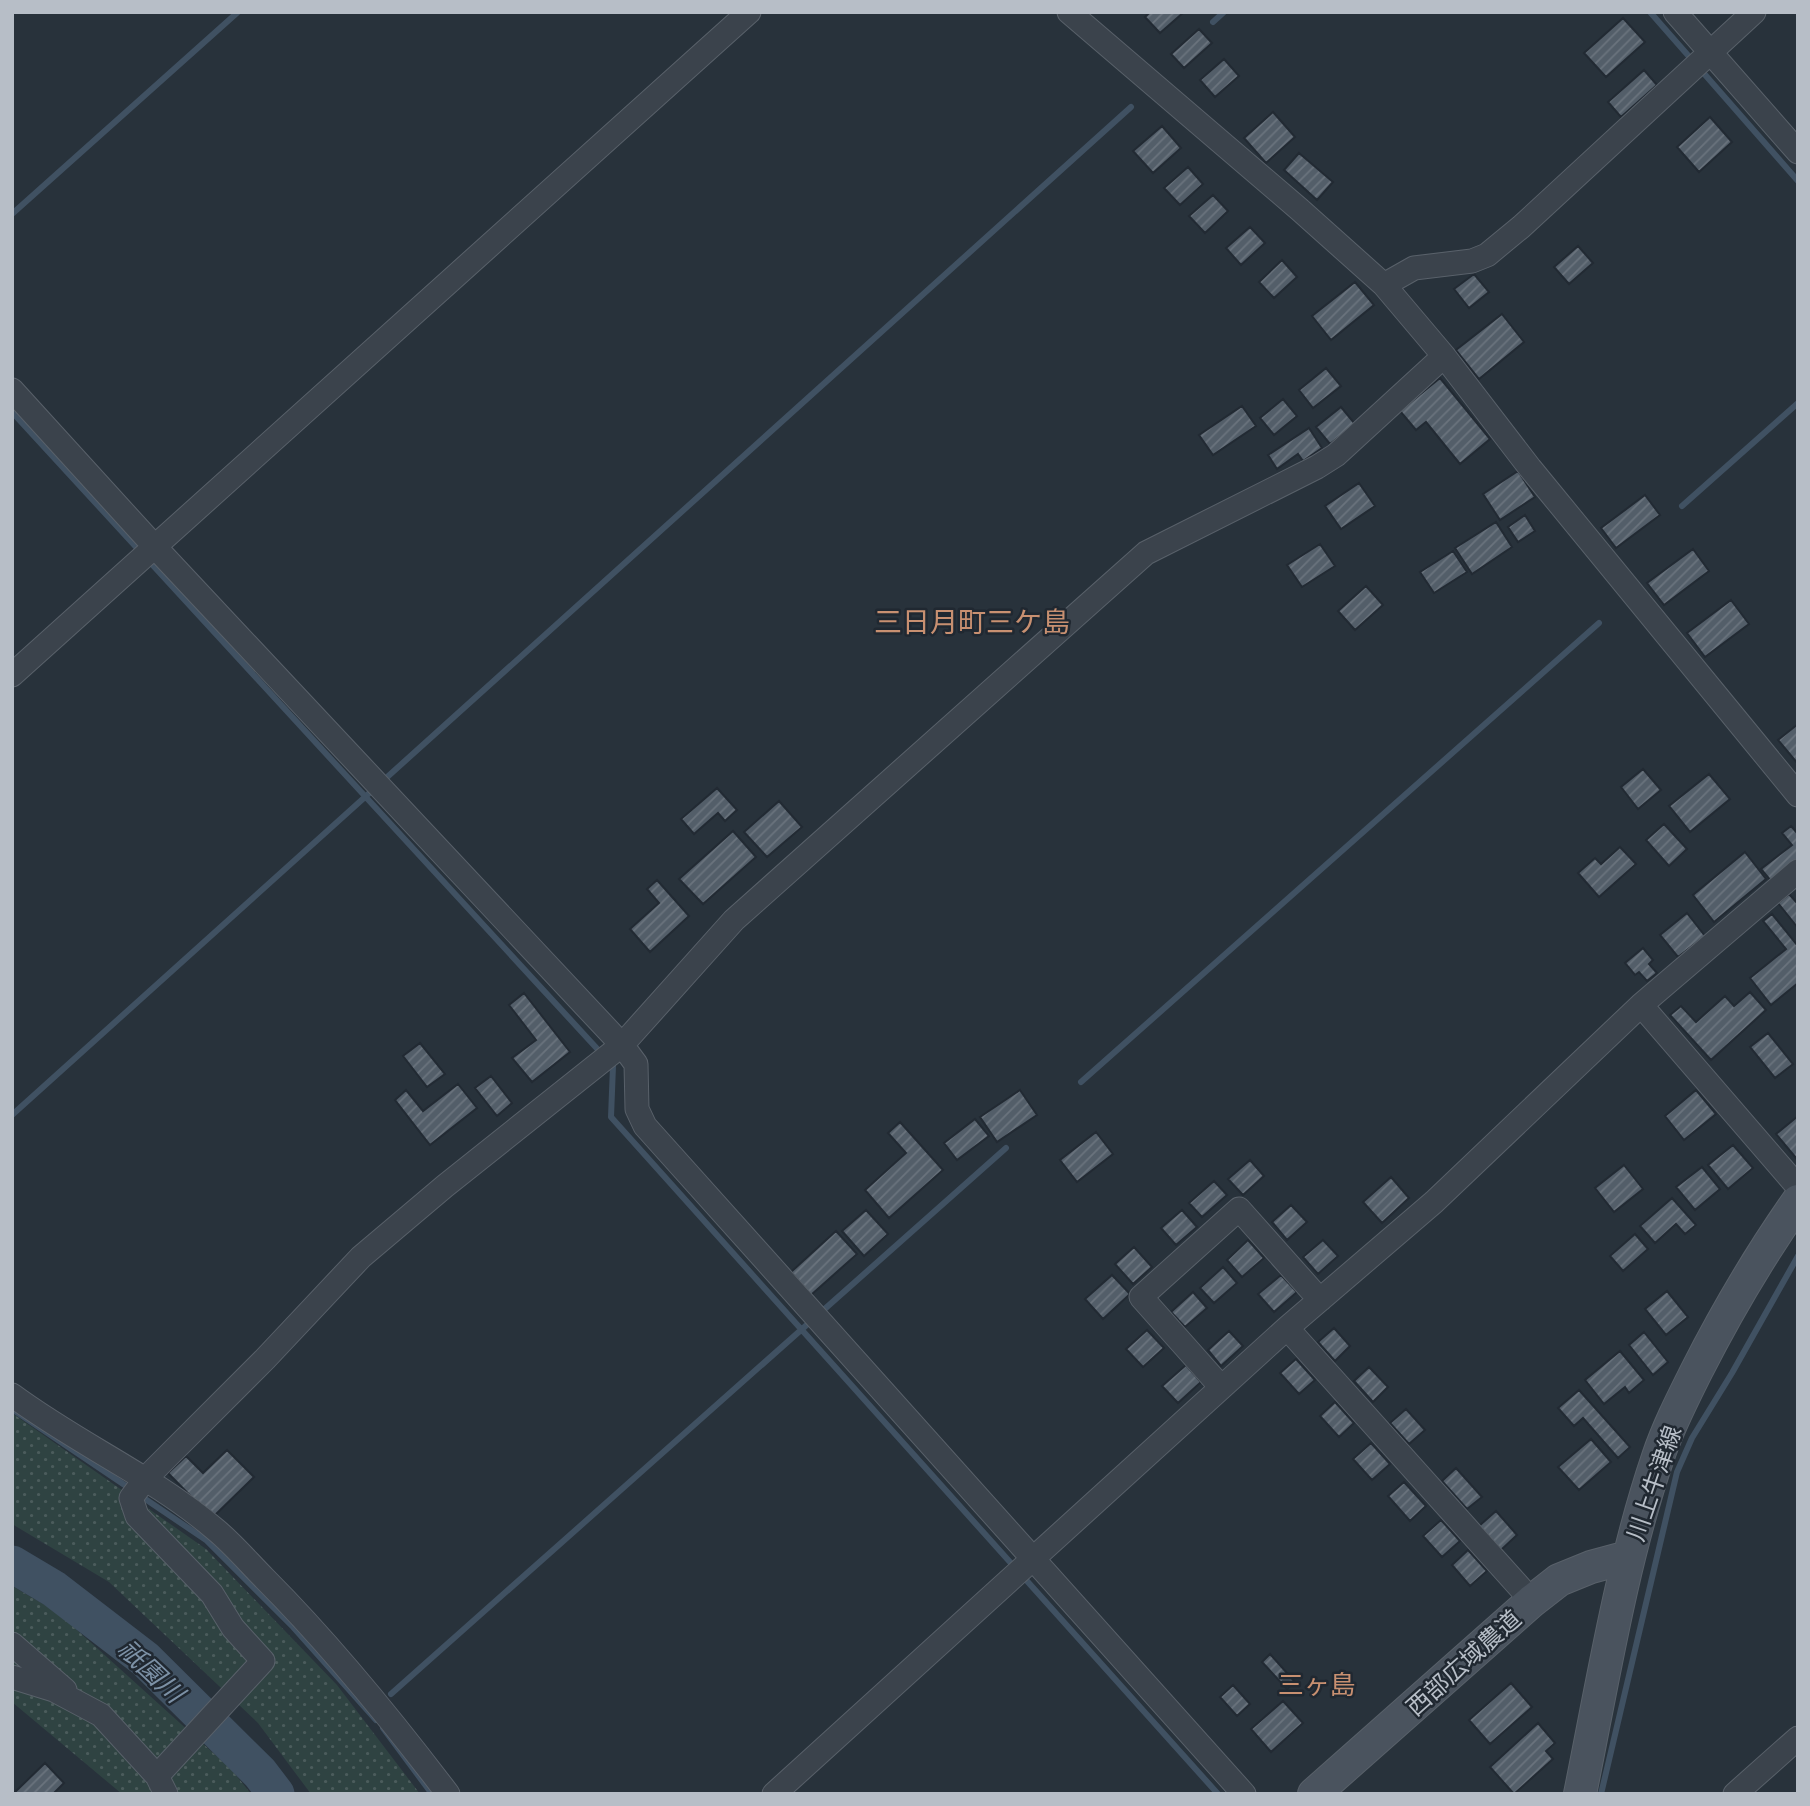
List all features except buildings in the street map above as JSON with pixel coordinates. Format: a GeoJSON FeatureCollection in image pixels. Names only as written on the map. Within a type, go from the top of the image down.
{"type":"FeatureCollection","features":[{"type":"Feature","properties":{"kind":"main road","name":"川上牛津線"},"geometry":{"type":"LineString","coordinates":[[1580,1794],[1629,1557],[1659,1454],[1682,1401],[1748,1275],[1798,1201]]}},
{"type":"Feature","properties":{"kind":"main road","name":"西部広域農道"},"geometry":{"type":"LineString","coordinates":[[1314,1794],[1559,1580],[1591,1567],[1629,1557]]}},
{"type":"Feature","properties":{"kind":"street"},"geometry":{"type":"LineString","coordinates":[[12,675],[749,12]]}},
{"type":"Feature","properties":{"kind":"street"},"geometry":{"type":"LineString","coordinates":[[1069,12],[1384,285],[1798,794]]}},
{"type":"Feature","properties":{"kind":"street"},"geometry":{"type":"LineString","coordinates":[[1675,12],[1798,152]]}},
{"type":"Feature","properties":{"kind":"street"},"geometry":{"type":"LineString","coordinates":[[1384,285],[1414,268],[1472,261],[1487,255],[1521,227],[1754,12]]}},
{"type":"Feature","properties":{"kind":"street"},"geometry":{"type":"LineString","coordinates":[[12,1677],[54,1690],[101,1715],[161,1785],[264,1661],[233,1628],[212,1594],[137,1516],[131,1498],[146,1478],[265,1359],[361,1257],[444,1186],[622,1045],[734,920],[1146,553],[1336,455],[1444,356]]}},
{"type":"Feature","properties":{"kind":"street"},"geometry":{"type":"LineString","coordinates":[[12,390],[155,547],[622,1045],[636,1063],[637,1109],[645,1126],[1244,1794]]}},
{"type":"Feature","properties":{"kind":"street"},"geometry":{"type":"LineString","coordinates":[[774,1794],[1221,1387],[1434,1202],[1641,1005],[1798,871]]}},
{"type":"Feature","properties":{"kind":"street"},"geometry":{"type":"LineString","coordinates":[[1641,1005],[1798,1187]]}},
{"type":"Feature","properties":{"kind":"street"},"geometry":{"type":"LineString","coordinates":[[1221,1387],[1141,1297],[1239,1209],[1320,1300]]}},
{"type":"Feature","properties":{"kind":"street"},"geometry":{"type":"LineString","coordinates":[[1287,1328],[1532,1601]]}},
{"type":"Feature","properties":{"kind":"street"},"geometry":{"type":"LineString","coordinates":[[12,1395],[40,1416],[146,1478],[217,1531],[304,1618],[389,1716],[448,1794]]}},
{"type":"Feature","properties":{"kind":"street"},"geometry":{"type":"LineString","coordinates":[[12,1644],[78,1701]]}},
{"type":"Feature","properties":{"kind":"street"},"geometry":{"type":"LineString","coordinates":[[1735,1794],[1798,1738]]}},
{"type":"Feature","properties":{"kind":"green space"},"geometry":{"type":"Polygon","coordinates":[[[12,1413],[206,1549],[337,1685],[420,1794],[311,1794],[258,1723],[109,1582],[12,1524],[12,1413]]]}},
{"type":"Feature","properties":{"kind":"green space"},"geometry":{"type":"Polygon","coordinates":[[[12,1586],[57,1612],[232,1770],[251,1794],[122,1794],[12,1702],[12,1586]]]}},
{"type":"Feature","properties":{"kind":"waterway"},"geometry":{"type":"LineString","coordinates":[[12,214],[238,12]]}},
{"type":"Feature","properties":{"kind":"waterway"},"geometry":{"type":"LineString","coordinates":[[1213,22],[1224,12]]}},
{"type":"Feature","properties":{"kind":"waterway"},"geometry":{"type":"LineString","coordinates":[[1650,12],[1693,61]]}},
{"type":"Feature","properties":{"kind":"waterway"},"geometry":{"type":"LineString","coordinates":[[1700,69],[1798,181]]}},
{"type":"Feature","properties":{"kind":"waterway"},"geometry":{"type":"LineString","coordinates":[[12,1115],[1131,107]]}},
{"type":"Feature","properties":{"kind":"waterway"},"geometry":{"type":"LineString","coordinates":[[1682,506],[1798,403]]}},
{"type":"Feature","properties":{"kind":"waterway"},"geometry":{"type":"LineString","coordinates":[[12,412],[613,1066],[611,1117],[1218,1794]]}},
{"type":"Feature","properties":{"kind":"waterway"},"geometry":{"type":"LineString","coordinates":[[1081,1082],[1599,623]]}},
{"type":"Feature","properties":{"kind":"waterway"},"geometry":{"type":"LineString","coordinates":[[391,1694],[1006,1148]]}},
{"type":"Feature","properties":{"kind":"waterway"},"geometry":{"type":"LineString","coordinates":[[1601,1794],[1677,1472],[1692,1438],[1798,1256]]}},
{"type":"Feature","properties":{"kind":"waterway"},"geometry":{"type":"LineString","coordinates":[[12,1409],[206,1540],[293,1627],[376,1720]]}},
{"type":"Feature","properties":{"kind":"waterway","name":"祇園川"},"geometry":{"type":"LineString","coordinates":[[12,1564],[54,1589],[145,1659],[260,1773],[276,1794]]}},
{"type":"Feature","properties":{"kind":"waterway"},"geometry":{"type":"LineString","coordinates":[[383,1728],[432,1794]]}},
{"type":"Feature","properties":{"kind":"district","name":"三日月町三ケ島"},"geometry":{"type":"Point","coordinates":[972,621]}},
{"type":"Feature","properties":{"kind":"district","name":"三ヶ島"},"geometry":{"type":"Point","coordinates":[1317,1683]}}]}
